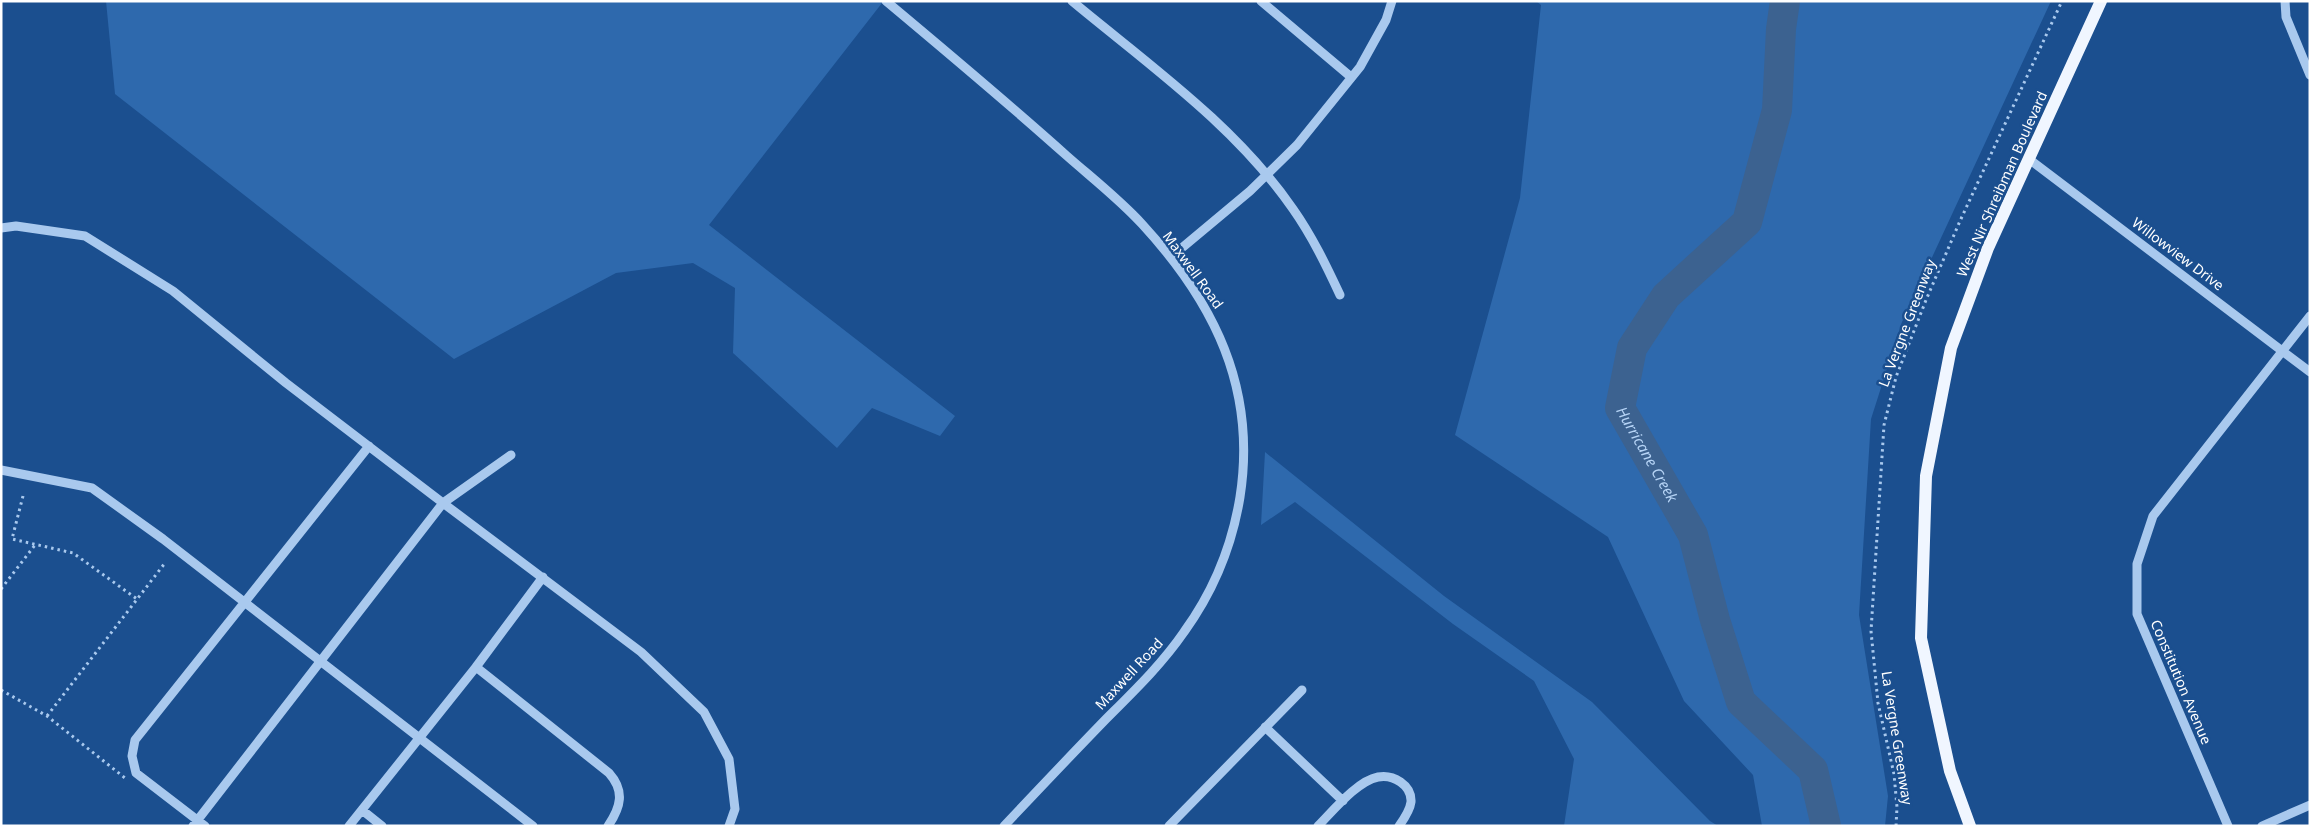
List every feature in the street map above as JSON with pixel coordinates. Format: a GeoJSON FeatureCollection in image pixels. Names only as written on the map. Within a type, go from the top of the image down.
{"type":"FeatureCollection","features":[{"type":"Feature","properties":{"kind":"main road","name":"West Nir Shreibman Boulevard"},"geometry":{"type":"LineString","coordinates":[[1970,826],[1950,771],[1921,638],[1926,476],[1951,348],[1988,248],[2101,1]]}},
{"type":"Feature","properties":{"kind":"street","name":"Maxwell Road"},"geometry":{"type":"LineString","coordinates":[[886,1],[897,5],[1041,132],[1140,222],[1171,257],[1194,289],[1216,326],[1229,359],[1240,407],[1245,453],[1236,523],[1215,579],[1185,631],[1160,664],[1004,826]]}},
{"type":"Feature","properties":{"kind":"street"},"geometry":{"type":"LineString","coordinates":[[1072,1],[1208,114],[1235,139],[1293,207],[1317,246],[1340,295]]}},
{"type":"Feature","properties":{"kind":"street"},"geometry":{"type":"LineString","coordinates":[[1261,1],[1351,77]]}},
{"type":"Feature","properties":{"kind":"street"},"geometry":{"type":"LineString","coordinates":[[1171,257],[1250,191],[1297,144],[1360,67],[1386,20],[1392,1]]}},
{"type":"Feature","properties":{"kind":"street"},"geometry":{"type":"LineString","coordinates":[[2285,1],[2286,17],[2310,75]]}},
{"type":"Feature","properties":{"kind":"street","name":"Willowview Drive"},"geometry":{"type":"LineString","coordinates":[[2029,159],[2310,372]]}},
{"type":"Feature","properties":{"kind":"street"},"geometry":{"type":"LineString","coordinates":[[1,228],[16,226],[85,236],[173,291],[286,383],[641,652],[704,712],[729,759],[735,809],[729,826]]}},
{"type":"Feature","properties":{"kind":"street","name":"Constitution Avenue"},"geometry":{"type":"LineString","coordinates":[[2228,826],[2136,614],[2137,564],[2153,516],[2310,316]]}},
{"type":"Feature","properties":{"kind":"street"},"geometry":{"type":"LineString","coordinates":[[369,446],[135,740],[132,756],[136,773],[199,824],[320,661],[443,503],[511,455]]}},
{"type":"Feature","properties":{"kind":"street"},"geometry":{"type":"LineString","coordinates":[[1,470],[92,488],[244,602],[533,826]]}},
{"type":"Feature","properties":{"kind":"street"},"geometry":{"type":"LineString","coordinates":[[350,826],[476,667],[543,577]]}},
{"type":"Feature","properties":{"kind":"street"},"geometry":{"type":"LineString","coordinates":[[476,667],[609,773],[618,783],[620,801],[608,826]]}},
{"type":"Feature","properties":{"kind":"street"},"geometry":{"type":"LineString","coordinates":[[1169,826],[1302,690]]}},
{"type":"Feature","properties":{"kind":"street"},"geometry":{"type":"LineString","coordinates":[[1265,728],[1343,801]]}},
{"type":"Feature","properties":{"kind":"street"},"geometry":{"type":"LineString","coordinates":[[1318,826],[1343,801],[1365,783],[1378,777],[1393,778],[1406,786],[1411,801],[1406,818],[1399,826]]}},
{"type":"Feature","properties":{"kind":"street"},"geometry":{"type":"LineString","coordinates":[[2262,826],[2310,805]]}},
{"type":"Feature","properties":{"kind":"street"},"geometry":{"type":"LineString","coordinates":[[362,810],[382,826]]}},
{"type":"Feature","properties":{"kind":"path","name":"La Vergne Greenway"},"geometry":{"type":"LineString","coordinates":[[1896,826],[1897,807],[1894,774],[1878,703],[1871,631],[1873,573],[1884,425],[1896,377],[1926,300],[1960,221],[2062,1]]}},
{"type":"Feature","properties":{"kind":"path"},"geometry":{"type":"LineString","coordinates":[[23,496],[12,539],[73,554],[137,599]]}},
{"type":"Feature","properties":{"kind":"path"},"geometry":{"type":"LineString","coordinates":[[1,589],[35,545]]}},
{"type":"Feature","properties":{"kind":"path"},"geometry":{"type":"LineString","coordinates":[[47,716],[165,563]]}},
{"type":"Feature","properties":{"kind":"path"},"geometry":{"type":"LineString","coordinates":[[1,690],[47,716],[130,782]]}},
{"type":"Feature","properties":{"kind":"shaded area"},"geometry":{"type":"Polygon","coordinates":[[[106,1],[879,1],[882,3],[709,225],[955,416],[940,436],[872,408],[837,448],[733,353],[735,288],[693,263],[616,273],[454,359],[115,94],[106,1]]]}},
{"type":"Feature","properties":{"kind":"shaded area"},"geometry":{"type":"Polygon","coordinates":[[[1536,1],[2051,1],[1902,322],[1871,419],[1859,615],[1888,796],[1885,826],[1762,826],[1753,775],[1684,701],[1608,537],[1455,435],[1520,198],[1541,5],[1536,1]]]}},
{"type":"Feature","properties":{"kind":"shaded area"},"geometry":{"type":"Polygon","coordinates":[[[1265,452],[1444,596],[1592,702],[1710,821],[1718,826],[1564,826],[1574,759],[1534,681],[1453,624],[1295,502],[1261,525],[1265,452]]]}},
{"type":"Feature","properties":{"kind":"waterway","name":"Hurricane Creek"},"geometry":{"type":"LineString","coordinates":[[1785,1],[1781,29],[1777,110],[1747,222],[1666,296],[1632,348],[1620,408],[1693,535],[1715,620],[1741,702],[1813,770],[1826,826]]}}]}
